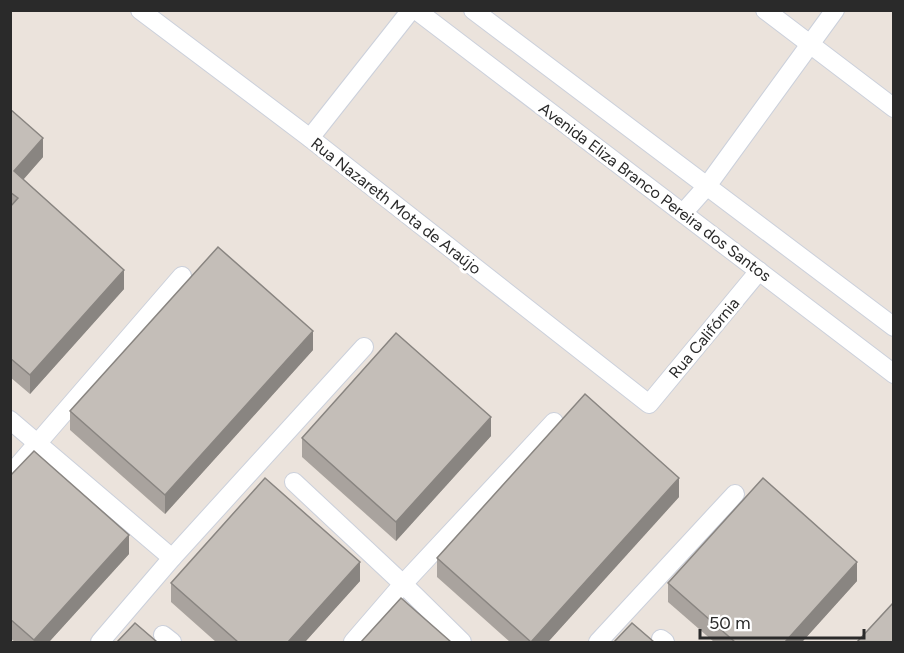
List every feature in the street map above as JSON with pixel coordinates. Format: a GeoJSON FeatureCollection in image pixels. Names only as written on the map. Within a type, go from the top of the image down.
{"type":"FeatureCollection","features":[{"type":"Feature","properties":{"kind":"street","name":"Rua Nazareth Mota de Araújo"},"geometry":{"type":"LineString","coordinates":[[140,10],[310,138],[649,404]]}},
{"type":"Feature","properties":{"kind":"street"},"geometry":{"type":"LineString","coordinates":[[310,138],[414,10]]}},
{"type":"Feature","properties":{"kind":"street","name":"Avenida Eliza Branco Pereira dos Santos"},"geometry":{"type":"LineString","coordinates":[[414,10],[894,374]]}},
{"type":"Feature","properties":{"kind":"street"},"geometry":{"type":"LineString","coordinates":[[473,10],[894,327]]}},
{"type":"Feature","properties":{"kind":"street"},"geometry":{"type":"LineString","coordinates":[[765,10],[894,108]]}},
{"type":"Feature","properties":{"kind":"street"},"geometry":{"type":"LineString","coordinates":[[683,213],[707,186],[835,10]]}},
{"type":"Feature","properties":{"kind":"street","name":"Rua Califórnia"},"geometry":{"type":"LineString","coordinates":[[649,404],[759,271]]}},
{"type":"Feature","properties":{"kind":"street"},"geometry":{"type":"LineString","coordinates":[[10,476],[182,276]]}},
{"type":"Feature","properties":{"kind":"street"},"geometry":{"type":"LineString","coordinates":[[100,642],[172,558],[364,347]]}},
{"type":"Feature","properties":{"kind":"street"},"geometry":{"type":"LineString","coordinates":[[10,420],[172,558]]}},
{"type":"Feature","properties":{"kind":"street"},"geometry":{"type":"LineString","coordinates":[[353,642],[403,584],[554,422]]}},
{"type":"Feature","properties":{"kind":"street"},"geometry":{"type":"LineString","coordinates":[[294,482],[462,642]]}},
{"type":"Feature","properties":{"kind":"street"},"geometry":{"type":"LineString","coordinates":[[597,642],[735,494]]}},
{"type":"Feature","properties":{"kind":"building"},"geometry":{"type":"Polygon","coordinates":[[[10,109],[43,138],[14,171],[124,270],[30,375],[10,358],[10,207],[18,198],[10,192],[10,109]]]}},
{"type":"Feature","properties":{"kind":"building"},"geometry":{"type":"Polygon","coordinates":[[[218,247],[313,331],[165,495],[70,411],[218,247]]]}},
{"type":"Feature","properties":{"kind":"building"},"geometry":{"type":"Polygon","coordinates":[[[396,333],[491,417],[396,522],[302,438],[396,333]]]}},
{"type":"Feature","properties":{"kind":"building"},"geometry":{"type":"Polygon","coordinates":[[[585,394],[679,478],[531,642],[437,558],[585,394]]]}},
{"type":"Feature","properties":{"kind":"building"},"geometry":{"type":"Polygon","coordinates":[[[34,451],[129,535],[34,640],[10,619],[10,476],[34,451]]]}},
{"type":"Feature","properties":{"kind":"building"},"geometry":{"type":"Polygon","coordinates":[[[265,478],[360,562],[288,642],[238,642],[171,583],[265,478]]]}},
{"type":"Feature","properties":{"kind":"building"},"geometry":{"type":"Polygon","coordinates":[[[763,478],[857,562],[785,642],[735,642],[668,583],[763,478]]]}},
{"type":"Feature","properties":{"kind":"building"},"geometry":{"type":"Polygon","coordinates":[[[401,598],[451,642],[361,642],[401,598]]]}},
{"type":"Feature","properties":{"kind":"building"},"geometry":{"type":"Polygon","coordinates":[[[894,602],[894,642],[857,642],[894,602]]]}},
{"type":"Feature","properties":{"kind":"building"},"geometry":{"type":"Polygon","coordinates":[[[135,623],[157,642],[117,642],[135,623]]]}},
{"type":"Feature","properties":{"kind":"building"},"geometry":{"type":"Polygon","coordinates":[[[632,623],[654,642],[614,642],[632,623]]]}}]}
